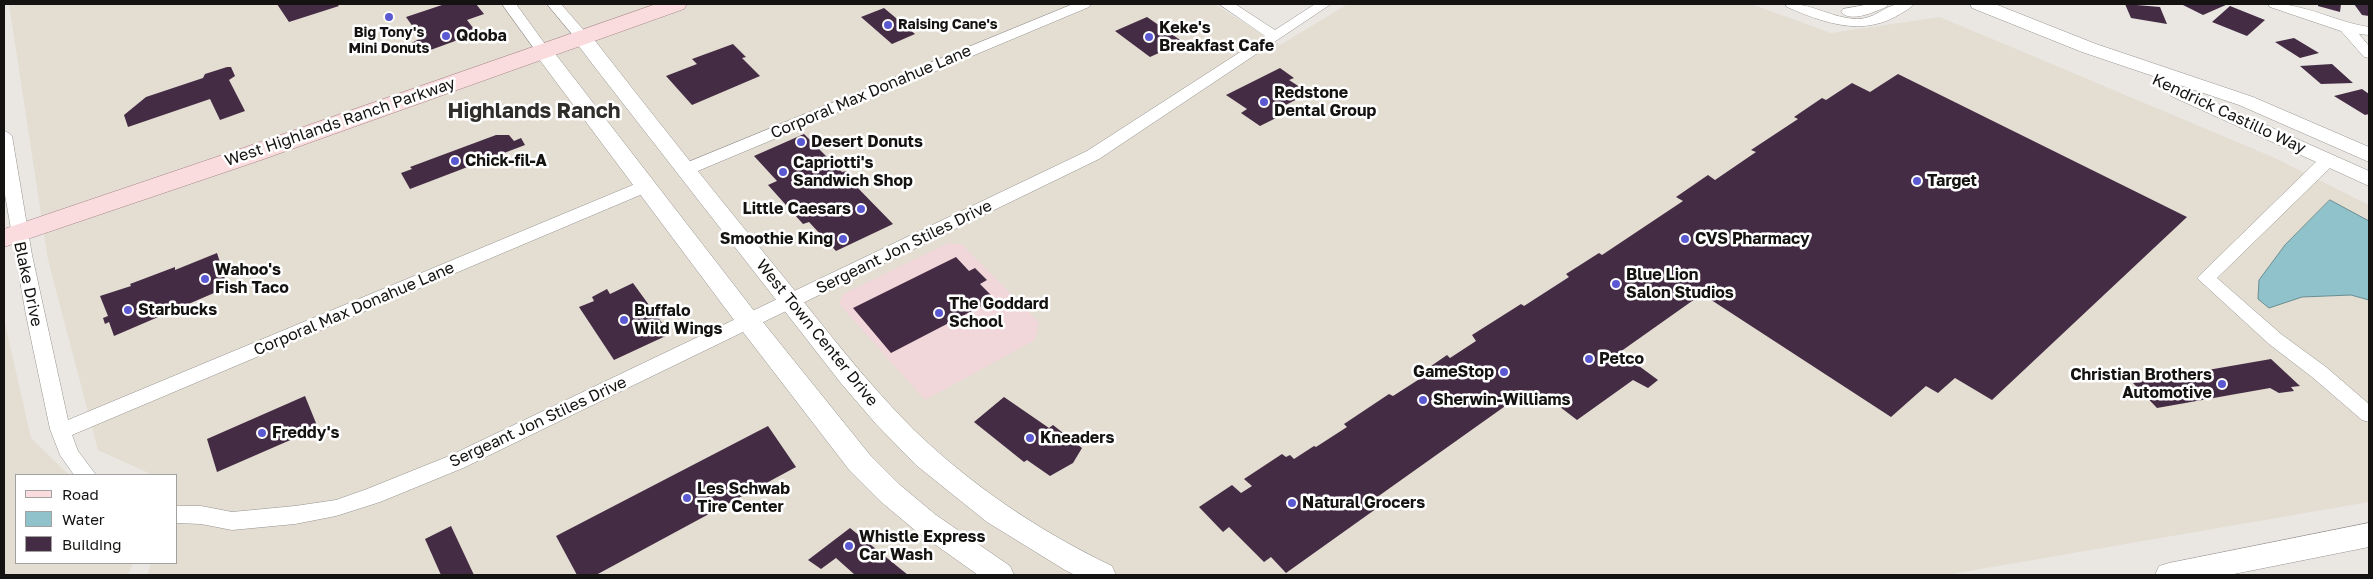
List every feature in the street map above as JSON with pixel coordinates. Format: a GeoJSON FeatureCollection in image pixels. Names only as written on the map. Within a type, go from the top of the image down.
{"type":"FeatureCollection","features":[{"type":"Feature","properties":{"kind":"main road","name":"West Highlands Ranch Parkway"},"geometry":{"type":"LineString","coordinates":[[11,236],[676,4]]}},
{"type":"Feature","properties":{"kind":"street"},"geometry":{"type":"LineString","coordinates":[[510,4],[748,322],[825,420],[882,485],[926,523],[1000,575]]}},
{"type":"Feature","properties":{"kind":"street"},"geometry":{"type":"LineString","coordinates":[[554,4],[582,37]]}},
{"type":"Feature","properties":{"kind":"street","name":"Corporal Max Donahue Lane"},"geometry":{"type":"LineString","coordinates":[[687,169],[1084,4]]}},
{"type":"Feature","properties":{"kind":"street"},"geometry":{"type":"LineString","coordinates":[[1226,4],[1274,36]]}},
{"type":"Feature","properties":{"kind":"street","name":"Sergeant Jon Stiles Drive"},"geometry":{"type":"LineString","coordinates":[[178,514],[201,515],[232,521],[295,515],[336,508],[373,496],[456,462],[1093,155],[1324,4]]}},
{"type":"Feature","properties":{"kind":"street"},"geometry":{"type":"LineString","coordinates":[[1792,4],[1828,18],[1858,22],[1881,18],[1907,4]]}},
{"type":"Feature","properties":{"kind":"street"},"geometry":{"type":"LineString","coordinates":[[1807,4],[1826,9],[1853,12],[1870,9],[1881,4]]}},
{"type":"Feature","properties":{"kind":"street"},"geometry":{"type":"LineString","coordinates":[[1826,9],[1850,4]]}},
{"type":"Feature","properties":{"kind":"street","name":"Kendrick Castillo Way"},"geometry":{"type":"LineString","coordinates":[[1979,4],[2088,48],[2246,101],[2369,155]]}},
{"type":"Feature","properties":{"kind":"street"},"geometry":{"type":"LineString","coordinates":[[2275,4],[2346,28],[2369,31]]}},
{"type":"Feature","properties":{"kind":"street"},"geometry":{"type":"LineString","coordinates":[[2346,28],[2369,54]]}},
{"type":"Feature","properties":{"kind":"street","name":"West Town Center Drive"},"geometry":{"type":"LineString","coordinates":[[582,37],[877,407],[929,460],[1002,518],[1032,538],[1099,575]]}},
{"type":"Feature","properties":{"kind":"street","name":"Kendrick Castillo Way"},"geometry":{"type":"LineString","coordinates":[[2088,48],[2233,118],[2369,180]]}},
{"type":"Feature","properties":{"kind":"street","name":"Blake Drive"},"geometry":{"type":"LineString","coordinates":[[4,136],[11,236],[31,303],[62,431]]}},
{"type":"Feature","properties":{"kind":"street"},"geometry":{"type":"LineString","coordinates":[[2328,160],[2206,278],[2275,339],[2327,378],[2369,415]]}},
{"type":"Feature","properties":{"kind":"street","name":"Corporal Max Donahue Lane"},"geometry":{"type":"LineString","coordinates":[[62,431],[646,186]]}},
{"type":"Feature","properties":{"kind":"street"},"geometry":{"type":"LineString","coordinates":[[62,431],[65,442],[78,469],[85,474]]}},
{"type":"Feature","properties":{"kind":"street"},"geometry":{"type":"LineString","coordinates":[[2169,575],[2369,535]]}},
{"type":"Feature","properties":{"kind":"shaded area"},"geometry":{"type":"Polygon","coordinates":[[[9,4],[1214,4],[1280,45],[1348,4],[1751,4],[1831,33],[1940,17],[2275,158],[2369,205],[2369,502],[1946,575],[147,575],[151,564],[178,564],[178,474],[151,474],[98,450],[48,260],[9,4]]]}},
{"type":"Feature","properties":{"kind":"shaded area","name":"The Goddard School"},"geometry":{"type":"Polygon","coordinates":[[[948,243],[963,245],[1039,323],[1035,340],[925,400],[839,304],[843,294],[948,243]]]}},
{"type":"Feature","properties":{"kind":"shaded area"},"geometry":{"type":"Polygon","coordinates":[[[4,319],[31,438],[68,474],[15,474],[15,564],[133,564],[128,575],[4,575],[4,319]]]}},
{"type":"Feature","properties":{"kind":"water"},"geometry":{"type":"Polygon","coordinates":[[[2330,200],[2369,221],[2369,300],[2351,295],[2302,297],[2269,308],[2258,299],[2259,280],[2285,245],[2330,200]]]}},
{"type":"Feature","properties":{"kind":"building"},"geometry":{"type":"Polygon","coordinates":[[[277,4],[337,4],[339,6],[289,22],[277,4]]]}},
{"type":"Feature","properties":{"kind":"building"},"geometry":{"type":"Polygon","coordinates":[[[445,4],[476,4],[484,14],[467,20],[477,33],[425,52],[409,53],[406,46],[421,38],[406,17],[445,4]]]}},
{"type":"Feature","properties":{"kind":"building"},"geometry":{"type":"Polygon","coordinates":[[[2125,4],[2160,7],[2167,24],[2131,18],[2125,4]]]}},
{"type":"Feature","properties":{"kind":"building"},"geometry":{"type":"Polygon","coordinates":[[[2181,4],[2228,4],[2203,15],[2181,4]]]}},
{"type":"Feature","properties":{"kind":"building"},"geometry":{"type":"Polygon","coordinates":[[[2318,4],[2341,4],[2340,12],[2318,6],[2318,4]]]}},
{"type":"Feature","properties":{"kind":"building"},"geometry":{"type":"Polygon","coordinates":[[[2354,4],[2369,4],[2369,16],[2362,15],[2354,4]]]}},
{"type":"Feature","properties":{"kind":"building"},"geometry":{"type":"Polygon","coordinates":[[[2230,6],[2265,20],[2247,36],[2212,22],[2230,6]]]}},
{"type":"Feature","properties":{"kind":"building","name":"Raising Cane's"},"geometry":{"type":"Polygon","coordinates":[[[884,8],[915,34],[892,44],[861,17],[884,8]]]}},
{"type":"Feature","properties":{"kind":"building","name":"Keke's Breakfast Cafe"},"geometry":{"type":"Polygon","coordinates":[[[1147,17],[1183,42],[1150,57],[1115,31],[1147,17]]]}},
{"type":"Feature","properties":{"kind":"building"},"geometry":{"type":"Polygon","coordinates":[[[2294,38],[2319,53],[2300,58],[2275,42],[2294,38]]]}},
{"type":"Feature","properties":{"kind":"building"},"geometry":{"type":"Polygon","coordinates":[[[733,44],[746,57],[742,58],[760,76],[692,105],[666,76],[697,64],[692,59],[733,44]]]}},
{"type":"Feature","properties":{"kind":"building"},"geometry":{"type":"Polygon","coordinates":[[[2332,64],[2353,83],[2321,84],[2300,66],[2332,64]]]}},
{"type":"Feature","properties":{"kind":"building"},"geometry":{"type":"Polygon","coordinates":[[[231,67],[235,76],[229,80],[245,111],[220,120],[210,99],[128,127],[124,115],[146,97],[203,78],[205,74],[231,67]]]}},
{"type":"Feature","properties":{"kind":"building","name":"Redstone Dental Group"},"geometry":{"type":"Polygon","coordinates":[[[1280,68],[1294,78],[1289,80],[1309,93],[1274,111],[1280,116],[1260,126],[1241,113],[1247,109],[1226,95],[1280,68]]]}},
{"type":"Feature","properties":{"kind":"building"},"geometry":{"type":"Polygon","coordinates":[[[1898,74],[2187,217],[1992,400],[1955,378],[1938,393],[1926,386],[1891,417],[1702,294],[1620,352],[1658,380],[1648,388],[1633,380],[1577,420],[1542,393],[1534,399],[1525,392],[1373,500],[1380,506],[1286,573],[1271,557],[1264,562],[1229,527],[1223,532],[1199,507],[1232,485],[1241,493],[1252,486],[1244,479],[1282,454],[1286,457],[1290,455],[1294,459],[1347,427],[1344,424],[1389,394],[1393,396],[1421,378],[1418,375],[1447,355],[1450,358],[1476,341],[1472,335],[1521,304],[1524,306],[1569,277],[1566,274],[1599,253],[1602,255],[1683,201],[1676,197],[1708,175],[1715,180],[1756,152],[1751,150],[1798,119],[1794,117],[1822,98],[1826,100],[1852,83],[1870,92],[1898,74]]]}},
{"type":"Feature","properties":{"kind":"building"},"geometry":{"type":"Polygon","coordinates":[[[2362,89],[2369,94],[2369,114],[2365,115],[2334,96],[2362,89]]]}},
{"type":"Feature","properties":{"kind":"building"},"geometry":{"type":"Polygon","coordinates":[[[804,134],[842,172],[847,171],[857,181],[853,183],[893,224],[836,251],[809,222],[803,224],[768,185],[777,181],[754,156],[804,134]]]}},
{"type":"Feature","properties":{"kind":"building","name":"Chick-fil-A"},"geometry":{"type":"Polygon","coordinates":[[[496,135],[509,135],[514,141],[521,138],[525,145],[410,189],[401,173],[412,169],[410,167],[496,135]]]}},
{"type":"Feature","properties":{"kind":"building"},"geometry":{"type":"Polygon","coordinates":[[[217,253],[228,287],[114,336],[109,322],[105,324],[103,318],[108,316],[100,296],[217,253]]]}},
{"type":"Feature","properties":{"kind":"building"},"geometry":{"type":"Polygon","coordinates":[[[956,257],[969,271],[975,268],[987,280],[980,284],[995,299],[891,353],[853,308],[956,257]]]}},
{"type":"Feature","properties":{"kind":"building","name":"Buffalo Wild Wings"},"geometry":{"type":"Polygon","coordinates":[[[633,283],[670,334],[614,360],[579,307],[594,301],[592,297],[607,289],[610,294],[633,283]]]}},
{"type":"Feature","properties":{"kind":"building"},"geometry":{"type":"Polygon","coordinates":[[[2271,359],[2300,386],[2291,387],[2294,391],[2279,393],[2270,388],[2157,408],[2133,383],[2271,359]]]}},
{"type":"Feature","properties":{"kind":"building","name":"Freddy's"},"geometry":{"type":"Polygon","coordinates":[[[305,396],[318,428],[217,472],[207,439],[305,396]]]}},
{"type":"Feature","properties":{"kind":"building"},"geometry":{"type":"Polygon","coordinates":[[[1004,397],[1049,428],[1053,425],[1082,448],[1073,463],[1050,476],[1027,460],[1024,462],[974,422],[1004,397]]]}},
{"type":"Feature","properties":{"kind":"building"},"geometry":{"type":"Polygon","coordinates":[[[768,426],[796,467],[596,575],[577,575],[556,536],[768,426]]]}},
{"type":"Feature","properties":{"kind":"building"},"geometry":{"type":"Polygon","coordinates":[[[451,526],[474,575],[441,575],[425,539],[451,526]]]}},
{"type":"Feature","properties":{"kind":"building","name":"Whistle Express Car Wash"},"geometry":{"type":"Polygon","coordinates":[[[850,528],[908,575],[855,575],[836,558],[821,569],[808,560],[850,528]]]}},
{"type":"Feature","properties":{"kind":"place","name":"Big Tony's Mini Donuts"},"geometry":{"type":"Point","coordinates":[389,17]}},
{"type":"Feature","properties":{"kind":"place","name":"Raising Cane's"},"geometry":{"type":"Point","coordinates":[888,25]}},
{"type":"Feature","properties":{"kind":"place","name":"Qdoba"},"geometry":{"type":"Point","coordinates":[446,36]}},
{"type":"Feature","properties":{"kind":"place","name":"Keke's Breakfast Cafe"},"geometry":{"type":"Point","coordinates":[1149,37]}},
{"type":"Feature","properties":{"kind":"place","name":"Redstone Dental Group"},"geometry":{"type":"Point","coordinates":[1264,102]}},
{"type":"Feature","properties":{"kind":"place","name":"Desert Donuts"},"geometry":{"type":"Point","coordinates":[801,142]}},
{"type":"Feature","properties":{"kind":"place","name":"Chick-fil-A"},"geometry":{"type":"Point","coordinates":[455,161]}},
{"type":"Feature","properties":{"kind":"place","name":"Capriotti's Sandwich Shop"},"geometry":{"type":"Point","coordinates":[783,172]}},
{"type":"Feature","properties":{"kind":"place","name":"Target"},"geometry":{"type":"Point","coordinates":[1917,181]}},
{"type":"Feature","properties":{"kind":"place","name":"Little Caesars"},"geometry":{"type":"Point","coordinates":[861,209]}},
{"type":"Feature","properties":{"kind":"place","name":"Smoothie King"},"geometry":{"type":"Point","coordinates":[843,239]}},
{"type":"Feature","properties":{"kind":"place","name":"CVS Pharmacy"},"geometry":{"type":"Point","coordinates":[1685,239]}},
{"type":"Feature","properties":{"kind":"place","name":"Wahoo's Fish Taco"},"geometry":{"type":"Point","coordinates":[205,279]}},
{"type":"Feature","properties":{"kind":"place","name":"Blue Lion Salon Studios"},"geometry":{"type":"Point","coordinates":[1616,284]}},
{"type":"Feature","properties":{"kind":"place","name":"Starbucks"},"geometry":{"type":"Point","coordinates":[128,310]}},
{"type":"Feature","properties":{"kind":"place","name":"The Goddard School"},"geometry":{"type":"Point","coordinates":[939,313]}},
{"type":"Feature","properties":{"kind":"place","name":"Buffalo Wild Wings"},"geometry":{"type":"Point","coordinates":[624,320]}},
{"type":"Feature","properties":{"kind":"place","name":"Petco"},"geometry":{"type":"Point","coordinates":[1589,359]}},
{"type":"Feature","properties":{"kind":"place","name":"GameStop"},"geometry":{"type":"Point","coordinates":[1504,372]}},
{"type":"Feature","properties":{"kind":"place","name":"Christian Brothers Automotive"},"geometry":{"type":"Point","coordinates":[2222,384]}},
{"type":"Feature","properties":{"kind":"place","name":"Sherwin-Williams"},"geometry":{"type":"Point","coordinates":[1423,400]}},
{"type":"Feature","properties":{"kind":"place","name":"Freddy's"},"geometry":{"type":"Point","coordinates":[262,433]}},
{"type":"Feature","properties":{"kind":"place","name":"Kneaders"},"geometry":{"type":"Point","coordinates":[1030,438]}},
{"type":"Feature","properties":{"kind":"place","name":"Les Schwab Tire Center"},"geometry":{"type":"Point","coordinates":[687,498]}},
{"type":"Feature","properties":{"kind":"place","name":"Natural Grocers"},"geometry":{"type":"Point","coordinates":[1292,503]}},
{"type":"Feature","properties":{"kind":"place","name":"Whistle Express Car Wash"},"geometry":{"type":"Point","coordinates":[849,546]}},
{"type":"Feature","properties":{"kind":"district","name":"Highlands Ranch"},"geometry":{"type":"Point","coordinates":[534,111]}}]}
